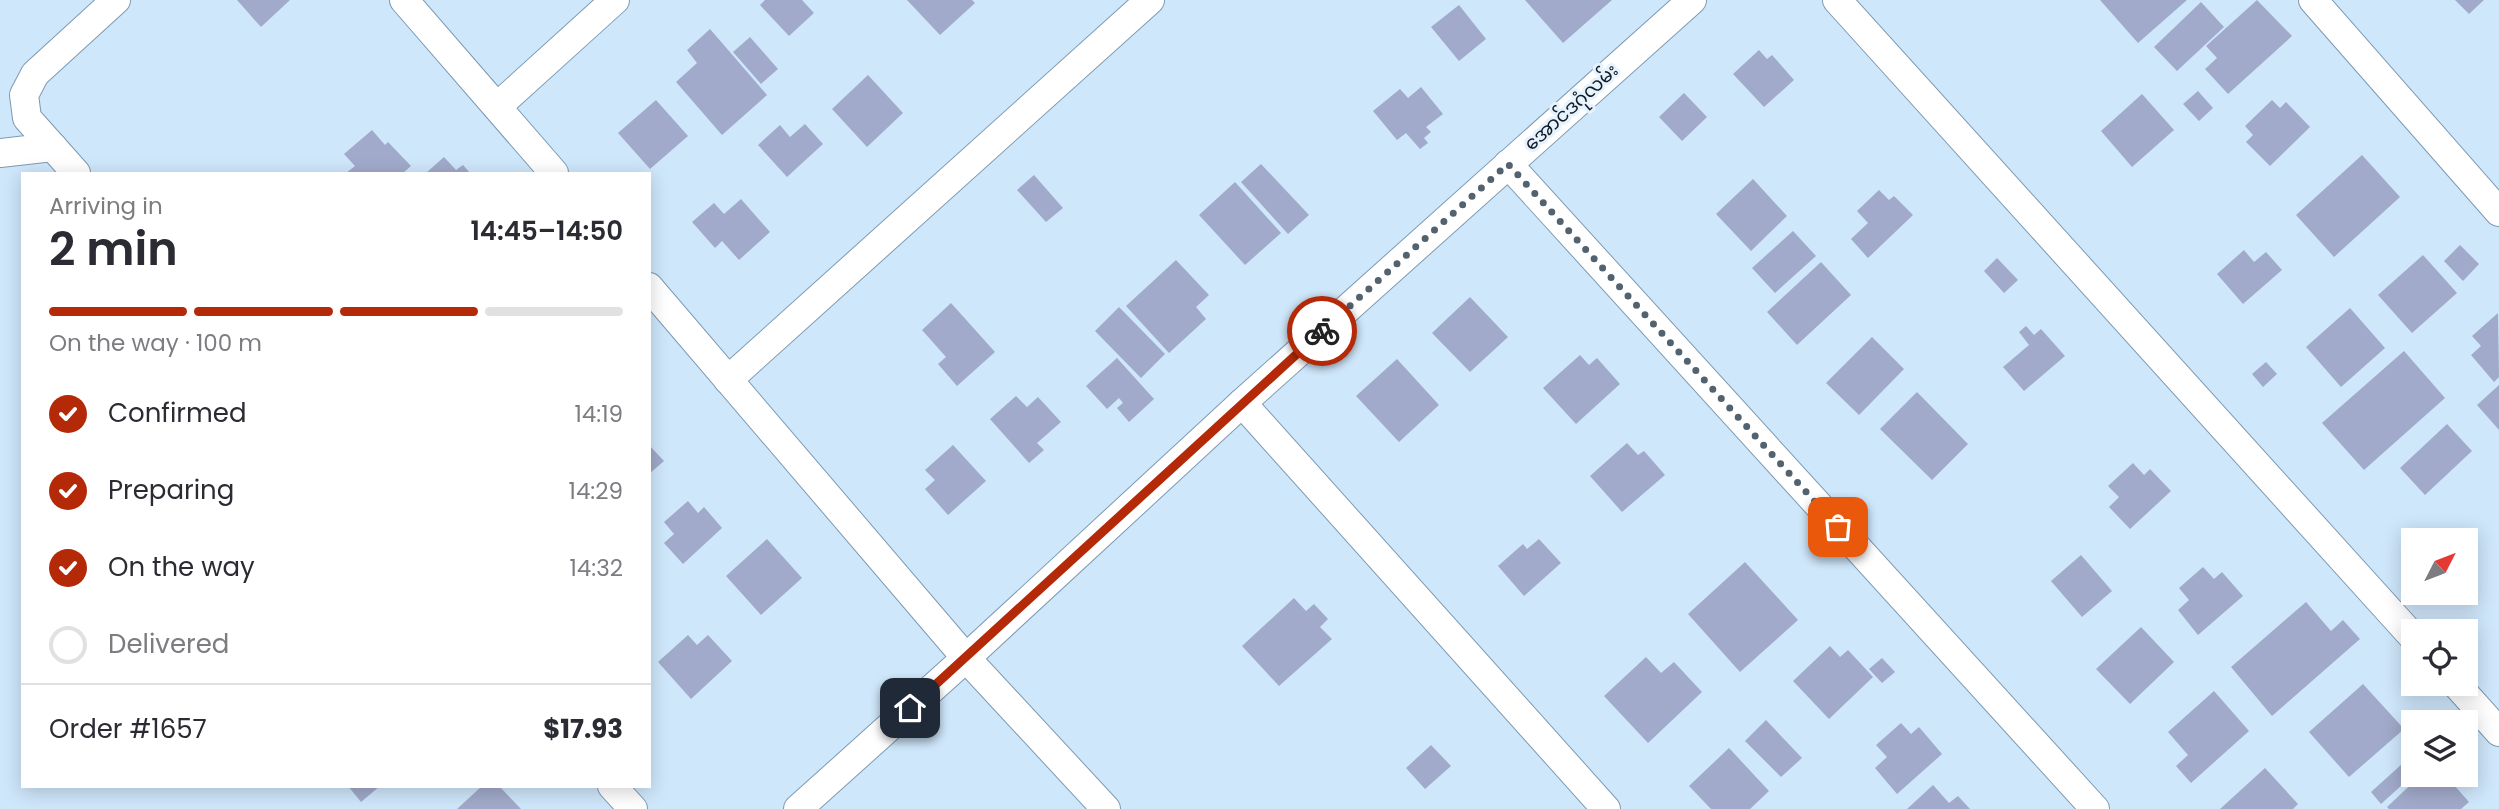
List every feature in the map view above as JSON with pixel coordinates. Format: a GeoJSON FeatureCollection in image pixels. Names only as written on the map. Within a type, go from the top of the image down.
{"type":"FeatureCollection","features":[{"type":"Feature","properties":{"kind":"street"},"geometry":{"type":"LineString","coordinates":[[75,172],[27,118],[24,95],[35,74],[116,0]]}},
{"type":"Feature","properties":{"kind":"street"},"geometry":{"type":"LineString","coordinates":[[404,0],[554,172]]}},
{"type":"Feature","properties":{"kind":"street"},"geometry":{"type":"LineString","coordinates":[[498,106],[615,0]]}},
{"type":"Feature","properties":{"kind":"street"},"geometry":{"type":"LineString","coordinates":[[728,380],[1150,0]]}},
{"type":"Feature","properties":{"kind":"street","name":"အောင်ဒဂုံလမ်း"},"geometry":{"type":"LineString","coordinates":[[799,809],[1242,403],[1692,0]]}},
{"type":"Feature","properties":{"kind":"street"},"geometry":{"type":"LineString","coordinates":[[1837,0],[2401,624]]}},
{"type":"Feature","properties":{"kind":"street"},"geometry":{"type":"LineString","coordinates":[[2313,0],[2499,212]]}},
{"type":"Feature","properties":{"kind":"street"},"geometry":{"type":"LineString","coordinates":[[0,153],[52,147]]}},
{"type":"Feature","properties":{"kind":"street"},"geometry":{"type":"LineString","coordinates":[[1508,164],[2095,809]]}},
{"type":"Feature","properties":{"kind":"street"},"geometry":{"type":"LineString","coordinates":[[651,288],[966,658],[1106,809]]}},
{"type":"Feature","properties":{"kind":"street"},"geometry":{"type":"LineString","coordinates":[[1242,403],[1606,809]]}},
{"type":"Feature","properties":{"kind":"street"},"geometry":{"type":"LineString","coordinates":[[2467,696],[2499,732]]}},
{"type":"Feature","properties":{"kind":"street"},"geometry":{"type":"LineString","coordinates":[[614,788],[633,809]]}},
{"type":"Feature","properties":{"kind":"building"},"geometry":{"type":"Polygon","coordinates":[[[237,0],[290,0],[261,27],[237,0]]]}},
{"type":"Feature","properties":{"kind":"building"},"geometry":{"type":"Polygon","coordinates":[[[765,0],[802,0],[814,13],[789,36],[760,5],[765,0]]]}},
{"type":"Feature","properties":{"kind":"building"},"geometry":{"type":"Polygon","coordinates":[[[907,0],[972,0],[975,3],[940,35],[907,0]]]}},
{"type":"Feature","properties":{"kind":"building"},"geometry":{"type":"Polygon","coordinates":[[[1525,0],[1612,0],[1563,43],[1525,0]]]}},
{"type":"Feature","properties":{"kind":"building"},"geometry":{"type":"Polygon","coordinates":[[[2100,0],[2187,0],[2138,43],[2100,0]]]}},
{"type":"Feature","properties":{"kind":"building"},"geometry":{"type":"Polygon","coordinates":[[[2257,0],[2292,36],[2228,94],[2205,69],[2217,58],[2206,46],[2257,0]]]}},
{"type":"Feature","properties":{"kind":"building"},"geometry":{"type":"Polygon","coordinates":[[[2455,0],[2484,0],[2469,14],[2455,0]]]}},
{"type":"Feature","properties":{"kind":"building"},"geometry":{"type":"Polygon","coordinates":[[[2201,2],[2224,27],[2177,71],[2154,47],[2201,2]]]}},
{"type":"Feature","properties":{"kind":"building"},"geometry":{"type":"Polygon","coordinates":[[[1459,5],[1486,39],[1459,61],[1431,27],[1459,5]]]}},
{"type":"Feature","properties":{"kind":"building"},"geometry":{"type":"Polygon","coordinates":[[[710,29],[767,95],[722,135],[676,82],[697,63],[687,50],[710,29]]]}},
{"type":"Feature","properties":{"kind":"building"},"geometry":{"type":"Polygon","coordinates":[[[750,37],[778,69],[761,84],[733,52],[750,37]]]}},
{"type":"Feature","properties":{"kind":"building"},"geometry":{"type":"Polygon","coordinates":[[[1759,50],[1767,59],[1772,55],[1794,80],[1764,107],[1733,74],[1759,50]]]}},
{"type":"Feature","properties":{"kind":"building"},"geometry":{"type":"Polygon","coordinates":[[[868,75],[903,113],[867,147],[832,109],[868,75]]]}},
{"type":"Feature","properties":{"kind":"building"},"geometry":{"type":"Polygon","coordinates":[[[1421,87],[1443,114],[1426,127],[1431,132],[1424,138],[1428,143],[1420,149],[1406,133],[1397,140],[1373,111],[1400,89],[1408,98],[1421,87]]]}},
{"type":"Feature","properties":{"kind":"building"},"geometry":{"type":"Polygon","coordinates":[[[2198,91],[2213,108],[2199,121],[2183,104],[2198,91]]]}},
{"type":"Feature","properties":{"kind":"building"},"geometry":{"type":"Polygon","coordinates":[[[1684,93],[1707,117],[1682,141],[1659,117],[1684,93]]]}},
{"type":"Feature","properties":{"kind":"building"},"geometry":{"type":"Polygon","coordinates":[[[2142,94],[2174,130],[2132,167],[2101,131],[2142,94]]]}},
{"type":"Feature","properties":{"kind":"building"},"geometry":{"type":"Polygon","coordinates":[[[656,100],[688,136],[650,169],[618,133],[656,100]]]}},
{"type":"Feature","properties":{"kind":"building"},"geometry":{"type":"Polygon","coordinates":[[[2272,100],[2280,108],[2286,102],[2310,127],[2270,166],[2246,142],[2253,135],[2245,126],[2272,100]]]}},
{"type":"Feature","properties":{"kind":"building"},"geometry":{"type":"Polygon","coordinates":[[[805,124],[823,144],[787,177],[758,145],[780,125],[790,137],[805,124]]]}},
{"type":"Feature","properties":{"kind":"building"},"geometry":{"type":"Polygon","coordinates":[[[372,130],[385,145],[388,142],[411,166],[404,172],[347,172],[355,166],[344,154],[372,130]]]}},
{"type":"Feature","properties":{"kind":"building"},"geometry":{"type":"Polygon","coordinates":[[[2362,155],[2400,197],[2334,257],[2296,215],[2362,155]]]}},
{"type":"Feature","properties":{"kind":"building"},"geometry":{"type":"Polygon","coordinates":[[[444,157],[456,170],[463,165],[469,172],[427,172],[444,157]]]}},
{"type":"Feature","properties":{"kind":"building"},"geometry":{"type":"Polygon","coordinates":[[[1261,164],[1309,215],[1288,234],[1241,182],[1261,164]]]}},
{"type":"Feature","properties":{"kind":"building"},"geometry":{"type":"Polygon","coordinates":[[[1034,175],[1063,208],[1046,222],[1017,190],[1034,175]]]}},
{"type":"Feature","properties":{"kind":"building"},"geometry":{"type":"Polygon","coordinates":[[[1753,179],[1787,216],[1751,251],[1716,214],[1753,179]]]}},
{"type":"Feature","properties":{"kind":"building"},"geometry":{"type":"Polygon","coordinates":[[[1235,182],[1281,233],[1245,265],[1199,215],[1235,182]]]}},
{"type":"Feature","properties":{"kind":"building"},"geometry":{"type":"Polygon","coordinates":[[[1879,190],[1889,200],[1894,196],[1913,215],[1868,258],[1851,239],[1868,223],[1857,211],[1879,190]]]}},
{"type":"Feature","properties":{"kind":"building"},"geometry":{"type":"Polygon","coordinates":[[[741,199],[770,232],[739,260],[722,241],[715,248],[692,222],[714,203],[724,214],[741,199]]]}},
{"type":"Feature","properties":{"kind":"building"},"geometry":{"type":"Polygon","coordinates":[[[1793,231],[1816,256],[1775,293],[1752,268],[1793,231]]]}},
{"type":"Feature","properties":{"kind":"building"},"geometry":{"type":"Polygon","coordinates":[[[2460,245],[2479,264],[2463,281],[2444,261],[2460,245]]]}},
{"type":"Feature","properties":{"kind":"building"},"geometry":{"type":"Polygon","coordinates":[[[2244,250],[2254,262],[2266,252],[2282,270],[2243,304],[2217,274],[2244,250]]]}},
{"type":"Feature","properties":{"kind":"building"},"geometry":{"type":"Polygon","coordinates":[[[2423,255],[2457,293],[2412,333],[2378,295],[2423,255]]]}},
{"type":"Feature","properties":{"kind":"building"},"geometry":{"type":"Polygon","coordinates":[[[1997,258],[2018,280],[2004,293],[1984,271],[1997,258]]]}},
{"type":"Feature","properties":{"kind":"building"},"geometry":{"type":"Polygon","coordinates":[[[1176,260],[1209,295],[1196,307],[1206,319],[1169,353],[1126,306],[1176,260]]]}},
{"type":"Feature","properties":{"kind":"building"},"geometry":{"type":"Polygon","coordinates":[[[1821,262],[1851,295],[1797,345],[1767,312],[1821,262]]]}},
{"type":"Feature","properties":{"kind":"building"},"geometry":{"type":"Polygon","coordinates":[[[1470,297],[1508,337],[1470,372],[1432,333],[1470,297]]]}},
{"type":"Feature","properties":{"kind":"building"},"geometry":{"type":"Polygon","coordinates":[[[951,303],[995,352],[957,386],[938,364],[946,357],[922,330],[951,303]]]}},
{"type":"Feature","properties":{"kind":"building"},"geometry":{"type":"Polygon","coordinates":[[[1119,307],[1165,354],[1141,378],[1095,331],[1119,307]]]}},
{"type":"Feature","properties":{"kind":"building"},"geometry":{"type":"Polygon","coordinates":[[[2350,308],[2385,348],[2341,387],[2306,347],[2350,308]]]}},
{"type":"Feature","properties":{"kind":"building"},"geometry":{"type":"Polygon","coordinates":[[[2498,313],[2499,377],[2494,382],[2471,355],[2481,346],[2472,336],[2498,313]]]}},
{"type":"Feature","properties":{"kind":"building"},"geometry":{"type":"Polygon","coordinates":[[[2026,326],[2034,335],[2041,329],[2065,356],[2024,391],[2003,367],[2029,345],[2019,332],[2026,326]]]}},
{"type":"Feature","properties":{"kind":"building"},"geometry":{"type":"Polygon","coordinates":[[[1872,337],[1904,369],[1859,415],[1826,383],[1872,337]]]}},
{"type":"Feature","properties":{"kind":"building"},"geometry":{"type":"Polygon","coordinates":[[[2404,351],[2445,398],[2364,470],[2322,423],[2404,351]]]}},
{"type":"Feature","properties":{"kind":"building"},"geometry":{"type":"Polygon","coordinates":[[[1580,355],[1589,365],[1597,358],[1620,384],[1576,424],[1543,388],[1580,355]]]}},
{"type":"Feature","properties":{"kind":"building"},"geometry":{"type":"Polygon","coordinates":[[[1117,358],[1154,399],[1129,422],[1117,408],[1123,403],[1119,398],[1107,409],[1086,386],[1117,358]]]}},
{"type":"Feature","properties":{"kind":"building"},"geometry":{"type":"Polygon","coordinates":[[[1397,359],[1439,405],[1399,442],[1356,396],[1397,359]]]}},
{"type":"Feature","properties":{"kind":"building"},"geometry":{"type":"Polygon","coordinates":[[[2266,362],[2277,374],[2263,387],[2252,374],[2266,362]]]}},
{"type":"Feature","properties":{"kind":"building"},"geometry":{"type":"Polygon","coordinates":[[[2499,385],[2499,430],[2477,405],[2499,385]]]}},
{"type":"Feature","properties":{"kind":"building"},"geometry":{"type":"Polygon","coordinates":[[[1917,392],[1968,444],[1932,480],[1880,429],[1917,392]]]}},
{"type":"Feature","properties":{"kind":"building"},"geometry":{"type":"Polygon","coordinates":[[[1016,396],[1027,407],[1038,397],[1061,422],[1037,443],[1044,450],[1029,463],[990,419],[1016,396]]]}},
{"type":"Feature","properties":{"kind":"building"},"geometry":{"type":"Polygon","coordinates":[[[2447,424],[2472,451],[2425,495],[2400,468],[2447,424]]]}},
{"type":"Feature","properties":{"kind":"building"},"geometry":{"type":"Polygon","coordinates":[[[1627,443],[1638,455],[1644,451],[1665,475],[1622,512],[1590,476],[1627,443]]]}},
{"type":"Feature","properties":{"kind":"building"},"geometry":{"type":"Polygon","coordinates":[[[953,445],[986,481],[948,515],[925,489],[935,480],[925,470],[953,445]]]}},
{"type":"Feature","properties":{"kind":"building"},"geometry":{"type":"Polygon","coordinates":[[[651,447],[664,461],[651,472],[651,447]]]}},
{"type":"Feature","properties":{"kind":"building"},"geometry":{"type":"Polygon","coordinates":[[[2133,463],[2144,475],[2150,469],[2171,491],[2130,529],[2109,507],[2119,497],[2108,486],[2133,463]]]}},
{"type":"Feature","properties":{"kind":"building"},"geometry":{"type":"Polygon","coordinates":[[[688,501],[698,513],[704,507],[722,528],[683,564],[664,543],[674,534],[664,522],[688,501]]]}},
{"type":"Feature","properties":{"kind":"building"},"geometry":{"type":"Polygon","coordinates":[[[767,539],[802,578],[761,615],[726,576],[767,539]]]}},
{"type":"Feature","properties":{"kind":"building"},"geometry":{"type":"Polygon","coordinates":[[[1539,539],[1561,563],[1524,596],[1498,566],[1523,544],[1527,549],[1539,539]]]}},
{"type":"Feature","properties":{"kind":"building"},"geometry":{"type":"Polygon","coordinates":[[[2081,555],[2112,591],[2082,617],[2051,581],[2081,555]]]}},
{"type":"Feature","properties":{"kind":"building"},"geometry":{"type":"Polygon","coordinates":[[[1745,562],[1798,620],[1740,672],[1688,614],[1745,562]]]}},
{"type":"Feature","properties":{"kind":"building"},"geometry":{"type":"Polygon","coordinates":[[[2203,567],[2214,579],[2222,572],[2243,596],[2198,635],[2178,610],[2189,600],[2179,588],[2203,567]]]}},
{"type":"Feature","properties":{"kind":"building"},"geometry":{"type":"Polygon","coordinates":[[[1294,598],[1306,611],[1314,604],[1328,619],[1320,627],[1332,639],[1279,686],[1242,646],[1294,598]]]}},
{"type":"Feature","properties":{"kind":"building"},"geometry":{"type":"Polygon","coordinates":[[[2306,602],[2331,631],[2343,620],[2360,639],[2272,716],[2231,667],[2306,602]]]}},
{"type":"Feature","properties":{"kind":"building"},"geometry":{"type":"Polygon","coordinates":[[[2141,627],[2174,662],[2130,704],[2096,669],[2141,627]]]}},
{"type":"Feature","properties":{"kind":"building"},"geometry":{"type":"Polygon","coordinates":[[[688,635],[697,645],[708,635],[732,661],[691,699],[658,662],[688,635]]]}},
{"type":"Feature","properties":{"kind":"building"},"geometry":{"type":"Polygon","coordinates":[[[1830,646],[1840,657],[1848,650],[1873,677],[1829,719],[1793,681],[1830,646]]]}},
{"type":"Feature","properties":{"kind":"building"},"geometry":{"type":"Polygon","coordinates":[[[1646,657],[1661,673],[1674,662],[1702,692],[1648,743],[1604,696],[1646,657]]]}},
{"type":"Feature","properties":{"kind":"building"},"geometry":{"type":"Polygon","coordinates":[[[1882,658],[1895,672],[1882,683],[1869,669],[1882,658]]]}},
{"type":"Feature","properties":{"kind":"building"},"geometry":{"type":"Polygon","coordinates":[[[2363,684],[2401,726],[2401,732],[2349,777],[2309,732],[2363,684]]]}},
{"type":"Feature","properties":{"kind":"building"},"geometry":{"type":"Polygon","coordinates":[[[2214,691],[2249,731],[2191,783],[2176,766],[2188,755],[2168,732],[2214,691]]]}},
{"type":"Feature","properties":{"kind":"building"},"geometry":{"type":"Polygon","coordinates":[[[1766,720],[1802,758],[1781,777],[1745,741],[1766,720]]]}},
{"type":"Feature","properties":{"kind":"building"},"geometry":{"type":"Polygon","coordinates":[[[1901,723],[1911,734],[1919,727],[1942,754],[1897,794],[1875,768],[1887,757],[1876,745],[1901,723]]]}},
{"type":"Feature","properties":{"kind":"building"},"geometry":{"type":"Polygon","coordinates":[[[1431,745],[1451,766],[1425,789],[1406,768],[1431,745]]]}},
{"type":"Feature","properties":{"kind":"building"},"geometry":{"type":"Polygon","coordinates":[[[1729,748],[1769,791],[1750,809],[1711,809],[1689,786],[1729,748]]]}},
{"type":"Feature","properties":{"kind":"building"},"geometry":{"type":"Polygon","coordinates":[[[2401,765],[2401,786],[2381,804],[2371,792],[2401,765]]]}},
{"type":"Feature","properties":{"kind":"building"},"geometry":{"type":"Polygon","coordinates":[[[2265,768],[2298,804],[2293,809],[2220,809],[2265,768]]]}},
{"type":"Feature","properties":{"kind":"building"},"geometry":{"type":"Polygon","coordinates":[[[1933,785],[1949,803],[1958,796],[1970,809],[1907,809],[1933,785]]]}},
{"type":"Feature","properties":{"kind":"building"},"geometry":{"type":"Polygon","coordinates":[[[2408,787],[2456,787],[2469,802],[2461,809],[2387,807],[2408,787]]]}},
{"type":"Feature","properties":{"kind":"building"},"geometry":{"type":"Polygon","coordinates":[[[350,788],[378,788],[361,802],[350,788]]]}},
{"type":"Feature","properties":{"kind":"building"},"geometry":{"type":"Polygon","coordinates":[[[480,788],[501,788],[521,809],[457,809],[480,788]]]}},
{"type":"Feature","properties":{"kind":"way so far"},"geometry":{"type":"LineString","coordinates":[[1322,331],[1508,164],[1838,527]]}},
{"type":"Feature","properties":{"kind":"route"},"geometry":{"type":"LineString","coordinates":[[910,708],[1322,331]]}}]}
